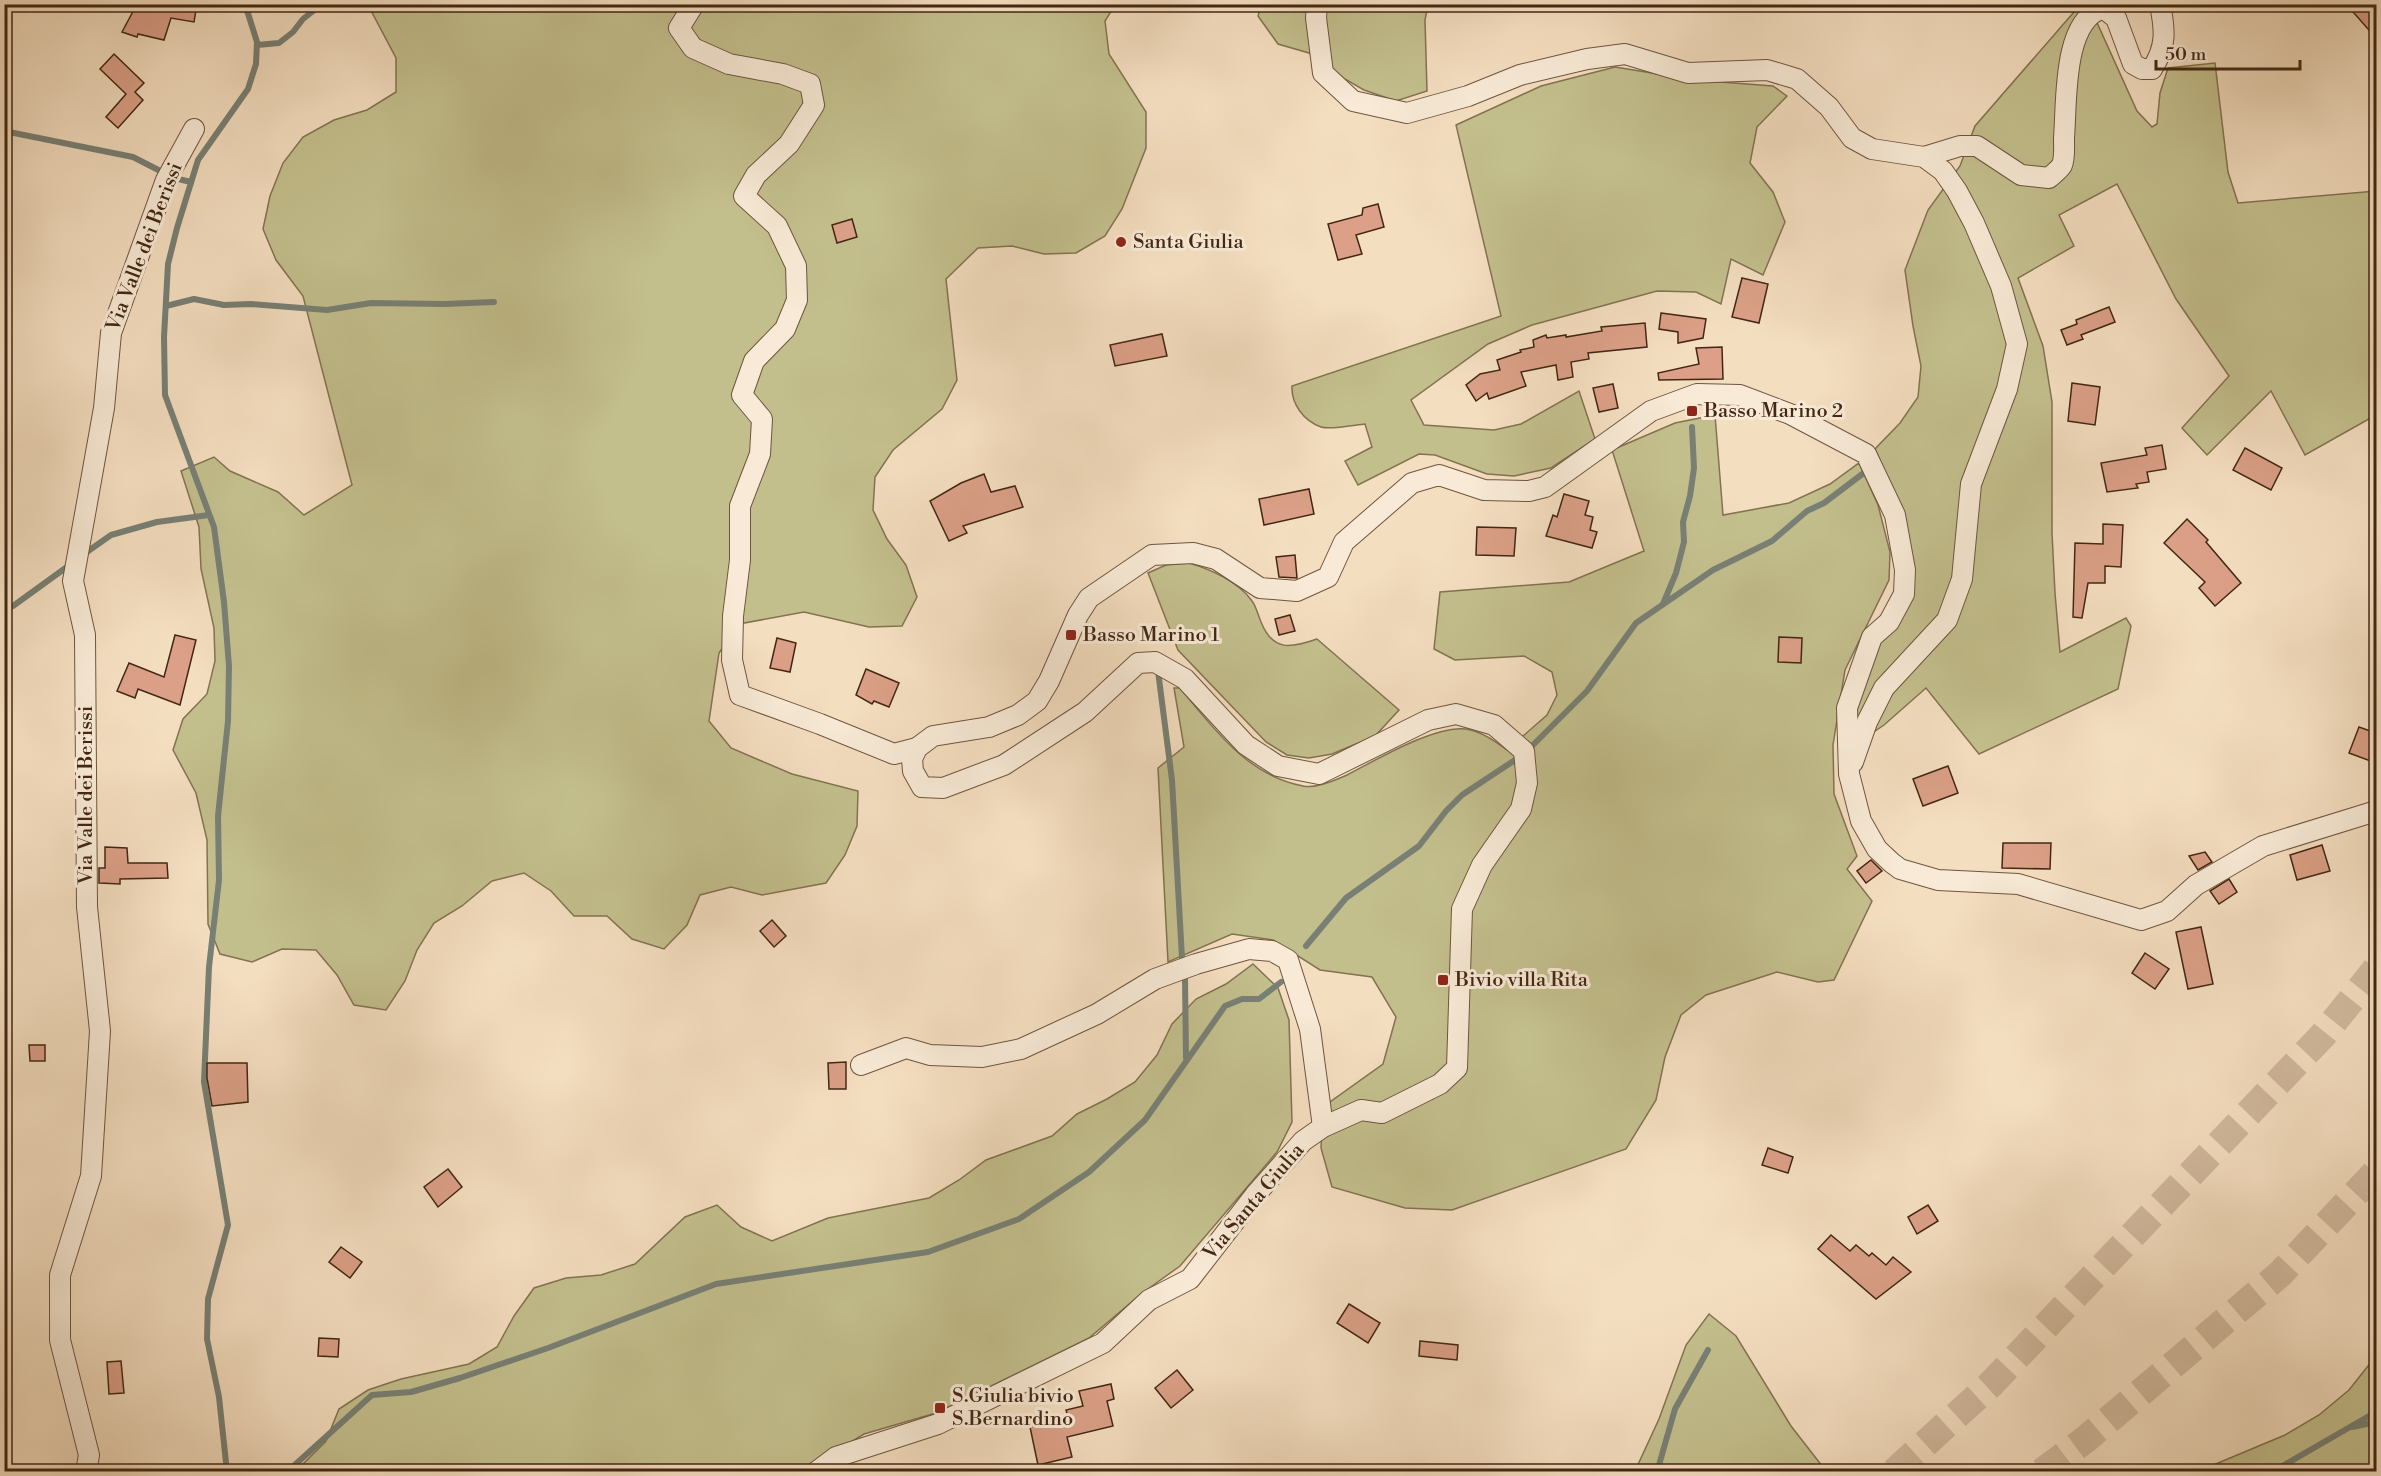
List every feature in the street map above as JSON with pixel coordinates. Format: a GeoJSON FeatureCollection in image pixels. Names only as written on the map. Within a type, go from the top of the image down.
{"type":"FeatureCollection","features":[{"type":"Feature","properties":{"kind":"street"},"geometry":{"type":"LineString","coordinates":[[694,4],[679,28],[693,48],[729,64],[783,74],[810,84],[814,105],[789,144],[756,175],[744,196],[777,226],[796,266],[797,300],[785,329],[754,361],[742,395],[762,419],[760,454],[740,506],[740,560],[733,616],[732,649],[732,660],[740,696],[820,724],[894,754],[917,748],[933,736],[989,727],[1018,715],[1037,701],[1049,681],[1078,615],[1089,598],[1152,555],[1193,553],[1215,559],[1260,588],[1297,591],[1328,577],[1344,542],[1413,483],[1439,475],[1484,490],[1529,491],[1545,487],[1651,411],[1697,394],[1740,395],[1790,414],[1866,454],[1895,515],[1905,570],[1904,594],[1889,622],[1872,637],[1847,708],[1849,774],[1861,821],[1877,849],[1892,863],[1900,868],[1938,880],[2018,884],[2141,920],[2168,910],[2196,885],[2263,846],[2376,811]]}},
{"type":"Feature","properties":{"kind":"street"},"geometry":{"type":"LineString","coordinates":[[1317,4],[1316,18],[1323,73],[1353,101],[1407,113],[1468,96],[1520,75],[1587,59],[1625,54],[1688,73],[1767,70],[1797,79],[1829,107],[1852,138],[1872,149],[1924,158],[1943,171],[1957,191],[1974,223],[2001,286],[2017,344],[2007,389],[1971,484],[1962,579],[1947,620],[1884,688],[1867,722],[1849,774]]}},
{"type":"Feature","properties":{"kind":"street"},"geometry":{"type":"LineString","coordinates":[[1924,158],[1960,146],[1977,146],[2021,175],[2049,178],[2063,164],[2071,53],[2086,18],[2095,10],[2103,8],[2116,18],[2133,64],[2142,69],[2152,69],[2158,60],[2166,32],[2160,4]]}},
{"type":"Feature","properties":{"kind":"street","name":"Via Valle dei Berissi"},"geometry":{"type":"LineString","coordinates":[[87,1472],[89,1455],[60,1340],[60,1275],[91,1176],[100,1031],[87,907],[85,635],[74,581],[104,408],[111,333],[166,180],[194,129]]}},
{"type":"Feature","properties":{"kind":"street","name":"Via Santa Giulia"},"geometry":{"type":"LineString","coordinates":[[816,1472],[836,1457],[938,1424],[1103,1343],[1149,1300],[1190,1279],[1255,1195],[1303,1141],[1323,1127],[1361,1110],[1382,1113],[1440,1084],[1457,1068],[1462,909],[1482,865],[1521,809],[1527,783],[1524,751],[1494,725],[1456,714],[1428,720],[1319,774],[1278,766],[1246,745],[1185,679],[1155,662],[1138,663],[1085,712],[1004,765],[944,788],[922,787],[913,771],[912,759],[917,748]]}},
{"type":"Feature","properties":{"kind":"street"},"geometry":{"type":"LineString","coordinates":[[861,1065],[906,1048],[930,1055],[982,1057],[1021,1048],[1097,1014],[1155,979],[1249,949],[1272,951],[1288,960],[1310,1029],[1323,1127]]}},
{"type":"Feature","properties":{"kind":"shaded area"},"geometry":{"type":"Polygon","coordinates":[[[368,5],[1115,5],[1105,21],[1109,54],[1146,112],[1146,148],[1122,209],[1105,236],[1076,253],[1044,254],[1012,246],[978,248],[946,279],[957,380],[942,409],[893,450],[875,477],[873,510],[887,539],[906,565],[917,597],[902,626],[869,627],[804,612],[739,624],[719,653],[709,721],[731,748],[792,774],[858,791],[857,826],[845,855],[826,883],[762,895],[731,887],[700,895],[687,925],[664,949],[632,939],[607,916],[574,916],[551,891],[524,873],[492,881],[462,906],[434,923],[417,950],[405,981],[386,1010],[354,1005],[337,975],[316,950],[282,949],[252,962],[220,954],[208,924],[207,840],[196,793],[173,750],[183,719],[207,694],[215,661],[214,628],[201,569],[199,527],[181,471],[214,457],[230,471],[278,492],[304,515],[352,485],[303,296],[276,260],[263,229],[270,196],[283,163],[303,137],[334,120],[367,110],[396,92],[396,58],[368,5]]]}},
{"type":"Feature","properties":{"kind":"shaded area"},"geometry":{"type":"Polygon","coordinates":[[[1261,5],[1428,5],[1425,20],[1427,91],[1396,101],[1364,90],[1336,74],[1309,53],[1278,44],[1258,16],[1261,5]]]}},
{"type":"Feature","properties":{"kind":"shaded area"},"geometry":{"type":"Polygon","coordinates":[[[2080,5],[2089,5],[2137,111],[2152,127],[2157,124],[2160,93],[2168,68],[2215,63],[2228,172],[2238,203],[2376,191],[2376,415],[2305,455],[2271,391],[2207,455],[2182,428],[2229,376],[2176,299],[2117,184],[2059,215],[2074,246],[2018,278],[2043,346],[2052,402],[2052,533],[2060,652],[2126,618],[2131,626],[2118,689],[1979,754],[1926,688],[1884,725],[1853,746],[1855,696],[1875,641],[1897,618],[1902,510],[1875,449],[1900,423],[1918,397],[1921,366],[1905,270],[1928,210],[1960,166],[1975,126],[2080,5]]]}},
{"type":"Feature","properties":{"kind":"shaded area"},"geometry":{"type":"Polygon","coordinates":[[[1615,67],[1695,80],[1773,86],[1787,96],[1757,127],[1750,163],[1773,192],[1785,222],[1763,275],[1731,259],[1721,304],[1696,292],[1657,291],[1532,325],[1488,344],[1411,400],[1424,425],[1494,430],[1521,424],[1579,391],[1595,439],[1551,468],[1514,476],[1487,474],[1435,455],[1419,454],[1358,485],[1345,461],[1372,447],[1365,424],[1330,428],[1321,427],[1309,421],[1296,405],[1292,386],[1501,316],[1456,125],[1541,86],[1615,67]]]}},
{"type":"Feature","properties":{"kind":"shaded area"},"geometry":{"type":"Polygon","coordinates":[[[1715,415],[1723,515],[1789,503],[1830,484],[1859,463],[1878,505],[1890,552],[1889,580],[1845,670],[1833,745],[1834,794],[1857,856],[1847,869],[1872,901],[1834,980],[1818,982],[1777,972],[1706,995],[1681,1015],[1665,1057],[1656,1100],[1626,1149],[1452,1210],[1405,1208],[1332,1187],[1321,1148],[1323,1107],[1383,1064],[1396,1017],[1372,977],[1320,970],[1273,940],[1232,934],[1168,962],[1158,768],[1184,747],[1174,688],[1180,688],[1219,734],[1249,761],[1283,781],[1308,787],[1347,775],[1422,738],[1453,729],[1477,732],[1507,750],[1547,715],[1557,695],[1552,672],[1524,656],[1455,660],[1434,649],[1440,592],[1569,582],[1644,551],[1612,450],[1675,423],[1715,415]]]}},
{"type":"Feature","properties":{"kind":"shaded area"},"geometry":{"type":"Polygon","coordinates":[[[1189,563],[1215,573],[1240,588],[1253,603],[1271,639],[1277,643],[1291,645],[1317,639],[1399,710],[1375,736],[1332,754],[1309,758],[1287,755],[1266,742],[1178,650],[1148,573],[1166,565],[1189,563]]]}},
{"type":"Feature","properties":{"kind":"shaded area"},"geometry":{"type":"Polygon","coordinates":[[[1253,964],[1278,988],[1289,1020],[1292,1122],[1277,1152],[1180,1266],[1141,1294],[1089,1338],[936,1413],[864,1434],[804,1471],[295,1472],[326,1441],[339,1409],[368,1390],[401,1379],[469,1364],[497,1347],[514,1316],[534,1288],[566,1278],[601,1275],[635,1264],[685,1217],[717,1205],[741,1227],[772,1241],[828,1218],[929,1198],[986,1160],[1052,1136],[1077,1114],[1135,1082],[1157,1055],[1172,1024],[1196,999],[1226,984],[1253,964]]]}},
{"type":"Feature","properties":{"kind":"shaded area"},"geometry":{"type":"Polygon","coordinates":[[[1709,1314],[1736,1336],[1791,1426],[1826,1471],[1635,1471],[1659,1419],[1686,1345],[1709,1314]]]}},
{"type":"Feature","properties":{"kind":"shaded area"},"geometry":{"type":"Polygon","coordinates":[[[2376,1356],[2376,1471],[2199,1471],[2285,1435],[2319,1415],[2349,1390],[2376,1356]]]}},
{"type":"Feature","properties":{"kind":"building"},"geometry":{"type":"Polygon","coordinates":[[[137,4],[142,7],[142,4],[197,4],[194,22],[171,18],[164,40],[138,34],[137,37],[122,32],[137,4]]]}},
{"type":"Feature","properties":{"kind":"building"},"geometry":{"type":"Polygon","coordinates":[[[2346,4],[2371,4],[2376,12],[2376,38],[2346,4]]]}},
{"type":"Feature","properties":{"kind":"building"},"geometry":{"type":"Polygon","coordinates":[[[114,54],[144,83],[135,92],[143,100],[118,128],[106,117],[126,94],[100,69],[114,54]]]}},
{"type":"Feature","properties":{"kind":"building"},"geometry":{"type":"Polygon","coordinates":[[[1378,204],[1384,227],[1356,235],[1362,254],[1338,260],[1328,224],[1362,215],[1363,208],[1378,204]]]}},
{"type":"Feature","properties":{"kind":"building"},"geometry":{"type":"Polygon","coordinates":[[[852,219],[857,237],[837,243],[832,225],[852,219]]]}},
{"type":"Feature","properties":{"kind":"building"},"geometry":{"type":"Polygon","coordinates":[[[1742,278],[1768,284],[1759,323],[1732,317],[1742,278]]]}},
{"type":"Feature","properties":{"kind":"building"},"geometry":{"type":"Polygon","coordinates":[[[2109,307],[2115,322],[2081,335],[2083,339],[2067,345],[2061,330],[2077,324],[2076,320],[2109,307]]]}},
{"type":"Feature","properties":{"kind":"building"},"geometry":{"type":"Polygon","coordinates":[[[1661,313],[1706,319],[1703,338],[1678,343],[1678,332],[1659,329],[1661,313]]]}},
{"type":"Feature","properties":{"kind":"building"},"geometry":{"type":"Polygon","coordinates":[[[1645,323],[1647,347],[1588,353],[1589,359],[1571,362],[1573,377],[1558,380],[1556,365],[1521,372],[1526,386],[1489,399],[1487,393],[1476,401],[1466,385],[1480,374],[1500,370],[1497,360],[1521,352],[1520,350],[1534,347],[1533,340],[1546,335],[1547,338],[1566,335],[1566,337],[1602,331],[1601,327],[1645,323]]]}},
{"type":"Feature","properties":{"kind":"building"},"geometry":{"type":"Polygon","coordinates":[[[1162,334],[1167,356],[1115,366],[1110,345],[1162,334]]]}},
{"type":"Feature","properties":{"kind":"building"},"geometry":{"type":"Polygon","coordinates":[[[1722,347],[1723,379],[1659,380],[1658,373],[1699,364],[1696,348],[1722,347]]]}},
{"type":"Feature","properties":{"kind":"building"},"geometry":{"type":"Polygon","coordinates":[[[2072,383],[2100,387],[2095,425],[2068,421],[2072,383]]]}},
{"type":"Feature","properties":{"kind":"building"},"geometry":{"type":"Polygon","coordinates":[[[1613,384],[1618,408],[1599,412],[1593,388],[1613,384]]]}},
{"type":"Feature","properties":{"kind":"building"},"geometry":{"type":"Polygon","coordinates":[[[2162,445],[2166,469],[2147,472],[2149,482],[2136,484],[2138,488],[2107,492],[2101,463],[2147,455],[2145,448],[2162,445]]]}},
{"type":"Feature","properties":{"kind":"building"},"geometry":{"type":"Polygon","coordinates":[[[2245,448],[2282,468],[2271,490],[2233,470],[2245,448]]]}},
{"type":"Feature","properties":{"kind":"building"},"geometry":{"type":"Polygon","coordinates":[[[984,474],[991,492],[1015,486],[1023,507],[963,526],[967,533],[949,541],[930,501],[961,483],[984,474]]]}},
{"type":"Feature","properties":{"kind":"building"},"geometry":{"type":"Polygon","coordinates":[[[1309,489],[1314,514],[1264,525],[1259,499],[1309,489]]]}},
{"type":"Feature","properties":{"kind":"building"},"geometry":{"type":"Polygon","coordinates":[[[1564,494],[1589,501],[1585,515],[1593,517],[1590,530],[1597,532],[1592,548],[1546,536],[1553,515],[1557,517],[1564,494]]]}},
{"type":"Feature","properties":{"kind":"building"},"geometry":{"type":"Polygon","coordinates":[[[2187,519],[2208,540],[2206,542],[2241,583],[2215,606],[2199,588],[2205,582],[2164,543],[2187,519]]]}},
{"type":"Feature","properties":{"kind":"building"},"geometry":{"type":"Polygon","coordinates":[[[2103,524],[2123,525],[2121,567],[2105,566],[2105,583],[2088,583],[2082,618],[2073,617],[2075,543],[2103,544],[2103,524]]]}},
{"type":"Feature","properties":{"kind":"building"},"geometry":{"type":"Polygon","coordinates":[[[1477,527],[1516,528],[1514,556],[1476,555],[1477,527]]]}},
{"type":"Feature","properties":{"kind":"building"},"geometry":{"type":"Polygon","coordinates":[[[1295,555],[1297,578],[1279,577],[1276,557],[1295,555]]]}},
{"type":"Feature","properties":{"kind":"building"},"geometry":{"type":"Polygon","coordinates":[[[1290,615],[1295,631],[1279,635],[1275,619],[1290,615]]]}},
{"type":"Feature","properties":{"kind":"building"},"geometry":{"type":"Polygon","coordinates":[[[175,635],[196,640],[180,705],[138,689],[135,698],[117,691],[129,663],[164,677],[175,635]]]}},
{"type":"Feature","properties":{"kind":"building"},"geometry":{"type":"Polygon","coordinates":[[[1779,637],[1802,638],[1801,663],[1778,662],[1779,637]]]}},
{"type":"Feature","properties":{"kind":"building"},"geometry":{"type":"Polygon","coordinates":[[[777,638],[796,643],[790,672],[770,668],[777,638]]]}},
{"type":"Feature","properties":{"kind":"building"},"geometry":{"type":"Polygon","coordinates":[[[866,669],[899,683],[889,707],[874,701],[872,704],[856,695],[866,669]]]}},
{"type":"Feature","properties":{"kind":"building"},"geometry":{"type":"Polygon","coordinates":[[[2359,727],[2376,733],[2376,763],[2349,753],[2359,727]]]}},
{"type":"Feature","properties":{"kind":"building"},"geometry":{"type":"Polygon","coordinates":[[[1948,766],[1958,793],[1923,806],[1913,779],[1948,766]]]}},
{"type":"Feature","properties":{"kind":"building"},"geometry":{"type":"Polygon","coordinates":[[[2003,843],[2051,843],[2050,869],[2002,868],[2003,843]]]}},
{"type":"Feature","properties":{"kind":"building"},"geometry":{"type":"Polygon","coordinates":[[[2322,845],[2330,871],[2297,880],[2290,855],[2322,845]]]}},
{"type":"Feature","properties":{"kind":"building"},"geometry":{"type":"Polygon","coordinates":[[[105,847],[127,848],[128,863],[167,863],[168,878],[120,879],[120,884],[99,883],[99,868],[105,868],[105,847]]]}},
{"type":"Feature","properties":{"kind":"building"},"geometry":{"type":"Polygon","coordinates":[[[2205,852],[2212,862],[2198,870],[2189,856],[2205,852]]]}},
{"type":"Feature","properties":{"kind":"building"},"geometry":{"type":"Polygon","coordinates":[[[1871,860],[1882,871],[1866,883],[1857,871],[1871,860]]]}},
{"type":"Feature","properties":{"kind":"building"},"geometry":{"type":"Polygon","coordinates":[[[2229,879],[2237,892],[2219,904],[2210,891],[2229,879]]]}},
{"type":"Feature","properties":{"kind":"building"},"geometry":{"type":"Polygon","coordinates":[[[772,920],[786,936],[774,947],[760,931],[772,920]]]}},
{"type":"Feature","properties":{"kind":"building"},"geometry":{"type":"Polygon","coordinates":[[[2201,927],[2213,984],[2188,989],[2176,932],[2201,927]]]}},
{"type":"Feature","properties":{"kind":"building"},"geometry":{"type":"Polygon","coordinates":[[[2145,953],[2169,969],[2155,989],[2132,973],[2145,953]]]}},
{"type":"Feature","properties":{"kind":"building"},"geometry":{"type":"Polygon","coordinates":[[[29,1045],[45,1045],[45,1061],[30,1061],[29,1045]]]}},
{"type":"Feature","properties":{"kind":"building"},"geometry":{"type":"Polygon","coordinates":[[[846,1062],[846,1089],[829,1089],[828,1063],[846,1062]]]}},
{"type":"Feature","properties":{"kind":"building"},"geometry":{"type":"Polygon","coordinates":[[[207,1063],[247,1063],[248,1102],[212,1106],[207,1063]]]}},
{"type":"Feature","properties":{"kind":"building"},"geometry":{"type":"Polygon","coordinates":[[[1768,1148],[1793,1157],[1788,1173],[1762,1165],[1768,1148]]]}},
{"type":"Feature","properties":{"kind":"building"},"geometry":{"type":"Polygon","coordinates":[[[448,1169],[462,1187],[438,1207],[424,1187],[448,1169]]]}},
{"type":"Feature","properties":{"kind":"building"},"geometry":{"type":"Polygon","coordinates":[[[1928,1205],[1938,1221],[1917,1234],[1908,1217],[1928,1205]]]}},
{"type":"Feature","properties":{"kind":"building"},"geometry":{"type":"Polygon","coordinates":[[[1831,1235],[1850,1251],[1856,1245],[1869,1256],[1872,1253],[1886,1265],[1893,1257],[1911,1272],[1876,1299],[1818,1249],[1831,1235]]]}},
{"type":"Feature","properties":{"kind":"building"},"geometry":{"type":"Polygon","coordinates":[[[341,1247],[362,1262],[350,1278],[329,1262],[341,1247]]]}},
{"type":"Feature","properties":{"kind":"building"},"geometry":{"type":"Polygon","coordinates":[[[1349,1304],[1380,1323],[1368,1343],[1337,1323],[1349,1304]]]}},
{"type":"Feature","properties":{"kind":"building"},"geometry":{"type":"Polygon","coordinates":[[[319,1338],[339,1339],[338,1357],[318,1356],[319,1338]]]}},
{"type":"Feature","properties":{"kind":"building"},"geometry":{"type":"Polygon","coordinates":[[[1420,1341],[1458,1345],[1457,1360],[1419,1356],[1420,1341]]]}},
{"type":"Feature","properties":{"kind":"building"},"geometry":{"type":"Polygon","coordinates":[[[121,1361],[124,1393],[109,1394],[107,1362],[121,1361]]]}},
{"type":"Feature","properties":{"kind":"building"},"geometry":{"type":"Polygon","coordinates":[[[1177,1370],[1193,1390],[1171,1408],[1155,1388],[1177,1370]]]}},
{"type":"Feature","properties":{"kind":"building"},"geometry":{"type":"Polygon","coordinates":[[[1111,1384],[1114,1399],[1107,1401],[1113,1426],[1067,1437],[1072,1457],[1038,1465],[1030,1427],[1068,1417],[1066,1410],[1083,1406],[1079,1391],[1111,1384]]]}},
{"type":"Feature","properties":{"kind":"waterway"},"geometry":{"type":"LineString","coordinates":[[227,1472],[219,1397],[207,1339],[208,1299],[228,1225],[204,1082],[209,967],[219,880],[218,816],[228,721],[229,666],[224,602],[214,527],[165,395],[164,337],[168,264],[198,160],[248,89],[256,64],[257,42],[245,4]]}},
{"type":"Feature","properties":{"kind":"waterway"},"geometry":{"type":"LineString","coordinates":[[257,45],[279,43],[322,4]]}},
{"type":"Feature","properties":{"kind":"waterway"},"geometry":{"type":"LineString","coordinates":[[4,131],[133,157],[174,178],[191,182]]}},
{"type":"Feature","properties":{"kind":"waterway"},"geometry":{"type":"LineString","coordinates":[[166,306],[194,299],[224,305],[251,304],[327,310],[371,303],[494,302]]}},
{"type":"Feature","properties":{"kind":"waterway"},"geometry":{"type":"LineString","coordinates":[[1663,604],[1676,573],[1684,542],[1683,522],[1694,468],[1692,427]]}},
{"type":"Feature","properties":{"kind":"waterway"},"geometry":{"type":"LineString","coordinates":[[1532,746],[1587,691],[1636,623],[1713,570],[1772,541],[1807,511],[1824,503],[1865,472]]}},
{"type":"Feature","properties":{"kind":"waterway"},"geometry":{"type":"LineString","coordinates":[[84,554],[111,535],[157,522],[209,515]]}},
{"type":"Feature","properties":{"kind":"waterway"},"geometry":{"type":"LineString","coordinates":[[4,609],[13,606],[71,564]]}},
{"type":"Feature","properties":{"kind":"waterway"},"geometry":{"type":"LineString","coordinates":[[1158,671],[1172,780],[1182,958]]}},
{"type":"Feature","properties":{"kind":"waterway"},"geometry":{"type":"LineString","coordinates":[[1306,946],[1346,898],[1419,846],[1446,811],[1462,795],[1518,758]]}},
{"type":"Feature","properties":{"kind":"waterway"},"geometry":{"type":"LineString","coordinates":[[1185,979],[1186,1058]]}},
{"type":"Feature","properties":{"kind":"waterway"},"geometry":{"type":"LineString","coordinates":[[287,1472],[372,1395],[411,1392],[460,1378],[548,1348],[716,1284],[928,1252],[1019,1219],[1089,1172],[1145,1120],[1225,1006],[1242,999],[1259,999],[1281,982]]}},
{"type":"Feature","properties":{"kind":"waterway"},"geometry":{"type":"LineString","coordinates":[[1657,1472],[1675,1409],[1708,1350]]}},
{"type":"Feature","properties":{"kind":"waterway"},"geometry":{"type":"LineString","coordinates":[[2272,1472],[2376,1412]]}},
{"type":"Feature","properties":{"kind":"waterway"},"geometry":{"type":"LineString","coordinates":[[2352,1427],[2376,1422]]}},
{"type":"Feature","properties":{"kind":"tunnel"},"geometry":{"type":"LineString","coordinates":[[1894,1472],[1990,1385],[2324,1034],[2376,969]]}},
{"type":"Feature","properties":{"kind":"tunnel"},"geometry":{"type":"LineString","coordinates":[[2042,1472],[2086,1439],[2280,1274],[2376,1172]]}},
{"type":"Feature","properties":{"kind":"place","name":"Santa Giulia"},"geometry":{"type":"Point","coordinates":[1121,242]}},
{"type":"Feature","properties":{"kind":"place","name":"Basso Marino 2"},"geometry":{"type":"Point","coordinates":[1692,411]}},
{"type":"Feature","properties":{"kind":"place","name":"Basso Marino 1"},"geometry":{"type":"Point","coordinates":[1071,635]}},
{"type":"Feature","properties":{"kind":"place","name":"Bivio villa Rita"},"geometry":{"type":"Point","coordinates":[1443,980]}},
{"type":"Feature","properties":{"kind":"place","name":"S.Giulia bivio S.Bernardino"},"geometry":{"type":"Point","coordinates":[940,1408]}}]}
